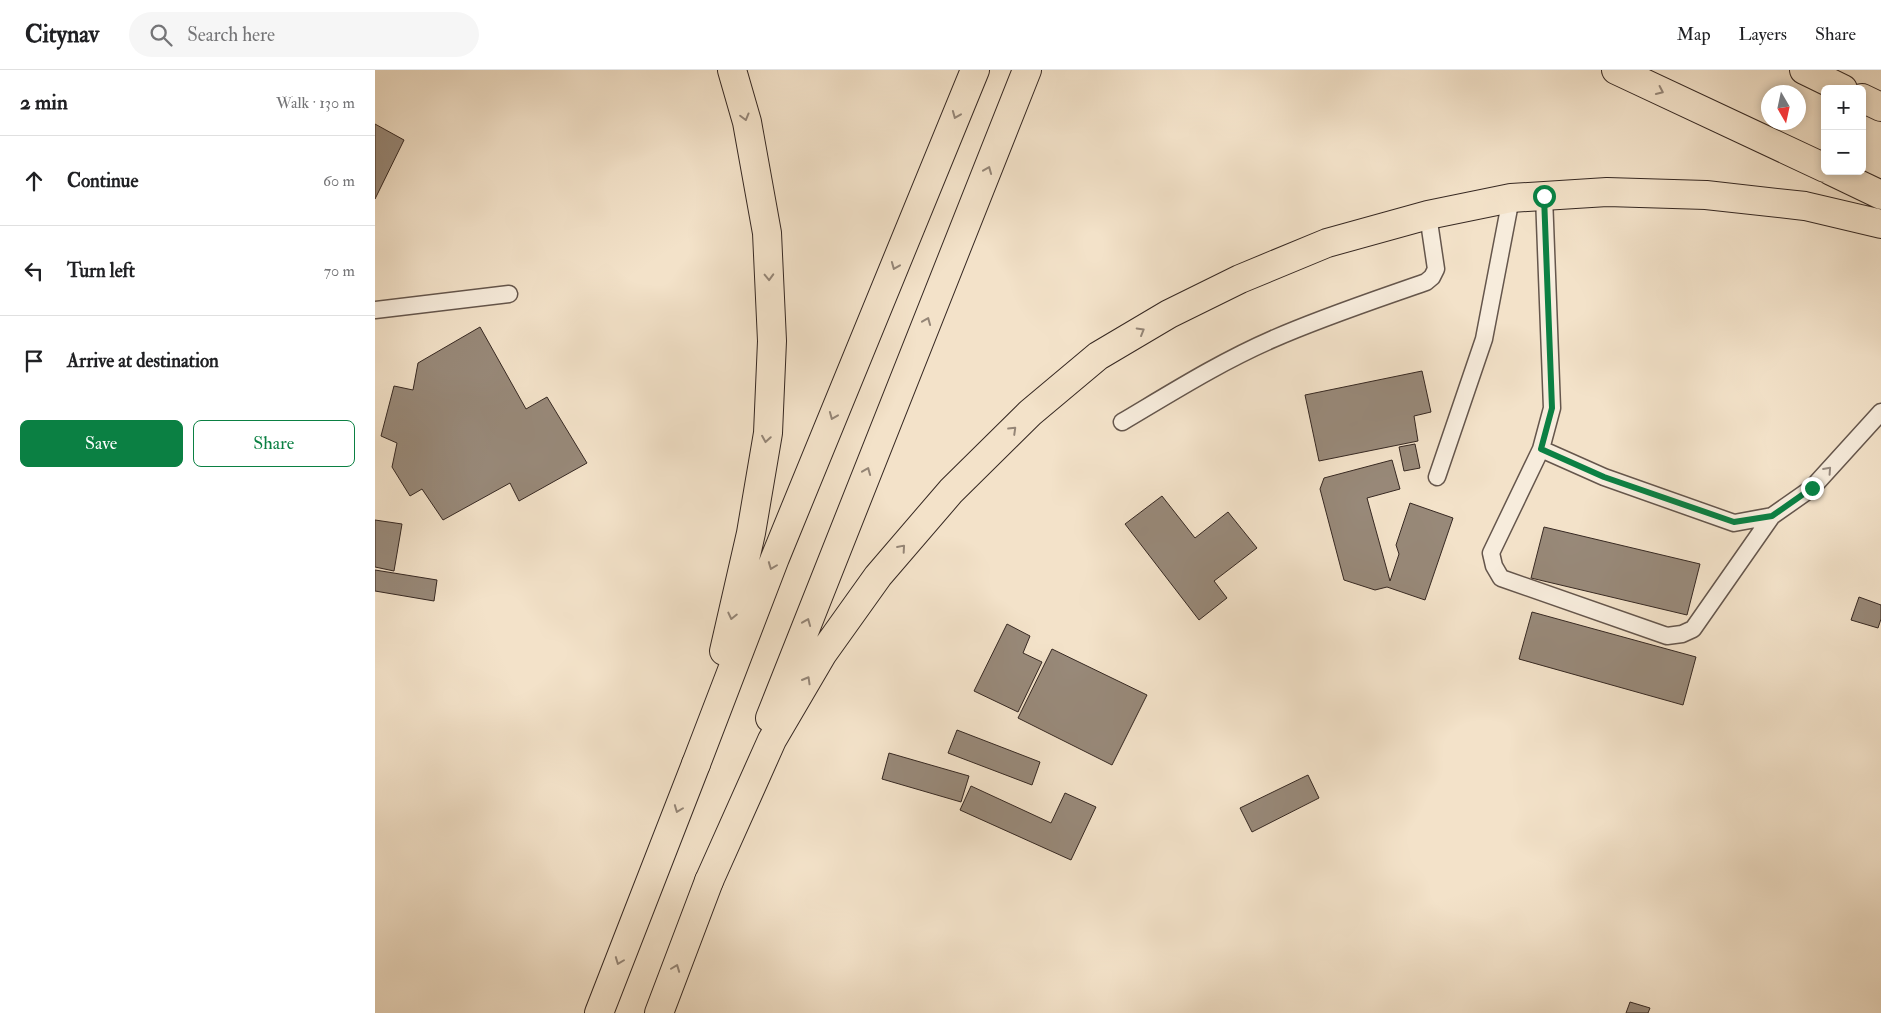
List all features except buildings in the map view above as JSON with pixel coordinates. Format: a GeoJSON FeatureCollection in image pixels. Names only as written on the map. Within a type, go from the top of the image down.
{"type":"FeatureCollection","features":[{"type":"Feature","properties":{"kind":"main road"},"geometry":{"type":"LineString","coordinates":[[696,764],[751,533],[768,433],[772,340],[767,233],[747,122],[732,70]]}},
{"type":"Feature","properties":{"kind":"main road"},"geometry":{"type":"LineString","coordinates":[[599,1013],[775,558],[975,70]]}},
{"type":"Feature","properties":{"kind":"main road"},"geometry":{"type":"LineString","coordinates":[[659,1013],[784,680],[1027,70]]}},
{"type":"Feature","properties":{"kind":"main road"},"geometry":{"type":"LineString","coordinates":[[1616,70],[1821,166]]}},
{"type":"Feature","properties":{"kind":"main road"},"geometry":{"type":"LineString","coordinates":[[1804,70],[1835,85]]}},
{"type":"Feature","properties":{"kind":"main road"},"geometry":{"type":"LineString","coordinates":[[1866,100],[1881,106]]}},
{"type":"Feature","properties":{"kind":"main road"},"geometry":{"type":"LineString","coordinates":[[1839,175],[1881,195]]}},
{"type":"Feature","properties":{"kind":"main road"},"geometry":{"type":"LineString","coordinates":[[709,881],[772,740],[823,654],[878,576],[951,490],[1030,413],[1098,356],[1169,314],[1240,279],[1327,242],[1428,215],[1511,198],[1607,192],[1706,195],[1805,206],[1881,224]]}},
{"type":"Feature","properties":{"kind":"lane"},"geometry":{"type":"LineString","coordinates":[[1544,196],[1552,408],[1541,449],[1491,553],[1494,566],[1501,578],[1667,636],[1682,634],[1693,629],[1772,516],[1812,488],[1881,412]]}},
{"type":"Feature","properties":{"kind":"lane"},"geometry":{"type":"LineString","coordinates":[[1437,477],[1484,339],[1511,198]]}},
{"type":"Feature","properties":{"kind":"lane"},"geometry":{"type":"LineString","coordinates":[[1122,422],[1197,378],[1271,340],[1349,309],[1426,282],[1432,277],[1436,269],[1428,215]]}},
{"type":"Feature","properties":{"kind":"lane"},"geometry":{"type":"LineString","coordinates":[[375,310],[509,294]]}},
{"type":"Feature","properties":{"kind":"lane"},"geometry":{"type":"LineString","coordinates":[[1541,449],[1604,477],[1734,522],[1772,516]]}},
{"type":"Feature","properties":{"kind":"route"},"geometry":{"type":"LineString","coordinates":[[1544,196],[1552,408],[1541,449],[1604,477],[1734,522],[1772,516],[1812,488]]}}]}
